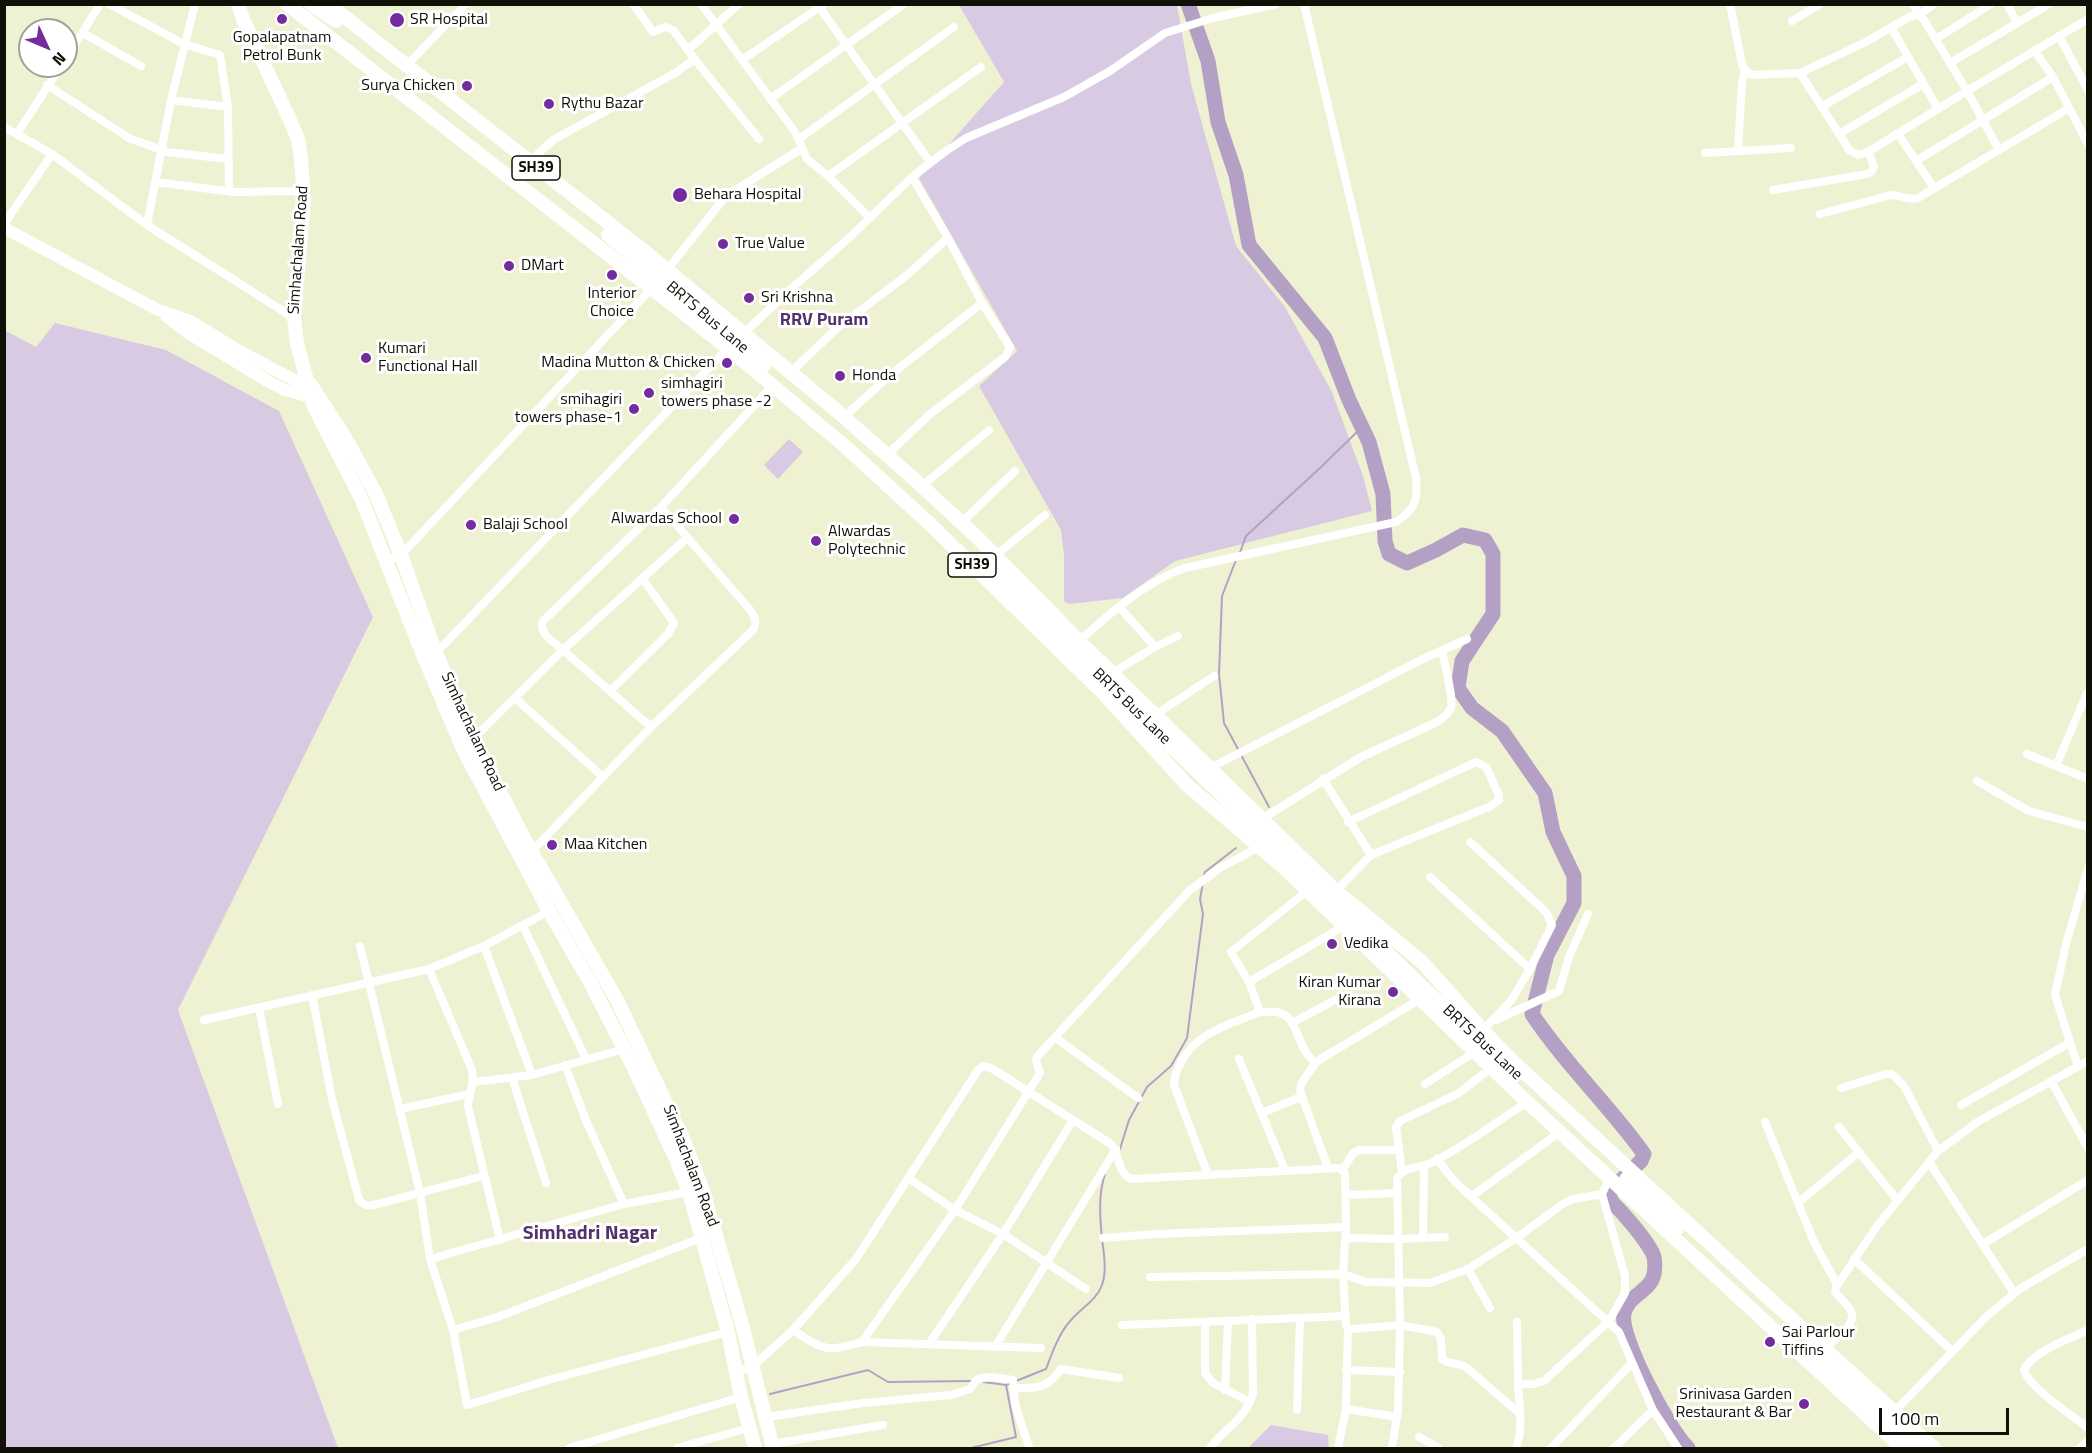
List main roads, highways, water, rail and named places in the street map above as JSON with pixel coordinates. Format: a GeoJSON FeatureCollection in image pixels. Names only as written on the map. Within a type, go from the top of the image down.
{"type":"FeatureCollection","features":[{"type":"Feature","properties":{"kind":"main road","name":"Simhachalam Road"},"geometry":{"type":"LineString","coordinates":[[241,4],[248,31],[298,139],[304,191],[294,318],[297,343],[308,387],[343,434],[375,492],[401,555],[471,746],[617,1000],[685,1143],[695,1190],[753,1366],[773,1446]]}},
{"type":"Feature","properties":{"kind":"main road","name":"SH39"},"geometry":{"type":"LineString","coordinates":[[287,4],[651,289],[735,341],[791,372],[922,486],[1336,891],[1422,962],[1486,1027],[1614,1173],[1648,1200],[1897,1447]]}},
{"type":"Feature","properties":{"kind":"main road","name":"BRTS Bus Lane"},"geometry":{"type":"LineString","coordinates":[[311,4],[345,28],[610,236],[872,458],[1044,621],[1614,1173]]}},
{"type":"Feature","properties":{"kind":"main road","name":"SH39"},"geometry":{"type":"LineString","coordinates":[[328,4],[667,270],[735,341],[773,385],[847,448],[932,526],[1104,694],[1172,770],[1307,891],[1526,1101],[1560,1132],[1648,1200],[1824,1349],[1934,1449]]}},
{"type":"Feature","properties":{"kind":"main road"},"geometry":{"type":"LineString","coordinates":[[308,387],[314,407],[362,498],[421,650],[471,746],[549,911],[591,984],[675,1156],[695,1190],[701,1238],[728,1332],[741,1397],[755,1449]]}},
{"type":"Feature","properties":{"kind":"main road"},"geometry":{"type":"LineString","coordinates":[[549,911],[562,903]]}},
{"type":"Feature","properties":{"kind":"main road"},"geometry":{"type":"LineString","coordinates":[[1648,1200],[1918,1449]]}},
{"type":"Feature","properties":{"kind":"waterway"},"geometry":{"type":"LineString","coordinates":[[1188,4],[1208,61],[1218,122],[1236,175],[1249,245],[1325,338],[1349,400],[1369,442],[1383,494],[1385,541],[1389,554],[1407,563],[1463,535],[1485,540],[1493,554],[1493,614],[1462,661],[1458,688],[1472,708],[1502,731],[1545,793],[1553,832],[1574,876],[1574,903],[1547,955],[1532,1014],[1558,1050],[1644,1154],[1641,1161],[1608,1193],[1612,1202],[1644,1240],[1654,1259],[1652,1280],[1628,1304],[1624,1314],[1625,1326],[1629,1342],[1647,1383],[1670,1423],[1688,1448]]}},
{"type":"Feature","properties":{"kind":"waterway"},"geometry":{"type":"LineString","coordinates":[[1239,555],[1246,536],[1362,427]]}},
{"type":"Feature","properties":{"kind":"waterway"},"geometry":{"type":"LineString","coordinates":[[1236,560],[1222,596],[1219,674],[1224,723],[1269,807]]}},
{"type":"Feature","properties":{"kind":"waterway"},"geometry":{"type":"LineString","coordinates":[[1204,875],[1236,848]]}},
{"type":"Feature","properties":{"kind":"waterway"},"geometry":{"type":"LineString","coordinates":[[1120,1149],[1129,1120],[1147,1087],[1171,1066],[1187,1038],[1203,914],[1200,899],[1203,883]]}},
{"type":"Feature","properties":{"kind":"waterway"},"geometry":{"type":"LineString","coordinates":[[1016,1381],[1046,1369],[1056,1343],[1067,1325],[1100,1290],[1105,1262],[1100,1206],[1105,1174]]}},
{"type":"Feature","properties":{"kind":"waterway"},"geometry":{"type":"LineString","coordinates":[[770,1394],[868,1370],[888,1382],[971,1381]]}},
{"type":"Feature","properties":{"kind":"waterway"},"geometry":{"type":"LineString","coordinates":[[983,1382],[1006,1385]]}},
{"type":"Feature","properties":{"kind":"waterway"},"geometry":{"type":"LineString","coordinates":[[971,1448],[1016,1437],[1006,1385],[1011,1383]]}},
{"type":"Feature","properties":{"kind":"place","name":"Gopalapatnam Petrol Bunk"},"geometry":{"type":"Point","coordinates":[282,19]}},
{"type":"Feature","properties":{"kind":"place","name":"SR Hospital"},"geometry":{"type":"Point","coordinates":[397,20]}},
{"type":"Feature","properties":{"kind":"place","name":"Surya Chicken"},"geometry":{"type":"Point","coordinates":[467,86]}},
{"type":"Feature","properties":{"kind":"place","name":"Rythu Bazar"},"geometry":{"type":"Point","coordinates":[549,104]}},
{"type":"Feature","properties":{"kind":"place","name":"Behara Hospital"},"geometry":{"type":"Point","coordinates":[680,195]}},
{"type":"Feature","properties":{"kind":"place","name":"True Value"},"geometry":{"type":"Point","coordinates":[723,244]}},
{"type":"Feature","properties":{"kind":"place","name":"DMart"},"geometry":{"type":"Point","coordinates":[509,266]}},
{"type":"Feature","properties":{"kind":"place","name":"Interior Choice"},"geometry":{"type":"Point","coordinates":[612,275]}},
{"type":"Feature","properties":{"kind":"place","name":"Sri Krishna"},"geometry":{"type":"Point","coordinates":[749,298]}},
{"type":"Feature","properties":{"kind":"place","name":"Kumari Functional Hall"},"geometry":{"type":"Point","coordinates":[366,358]}},
{"type":"Feature","properties":{"kind":"place","name":"Madina Mutton & Chicken"},"geometry":{"type":"Point","coordinates":[727,363]}},
{"type":"Feature","properties":{"kind":"place","name":"Honda"},"geometry":{"type":"Point","coordinates":[840,376]}},
{"type":"Feature","properties":{"kind":"place","name":"simhagiri towers phase -2"},"geometry":{"type":"Point","coordinates":[649,393]}},
{"type":"Feature","properties":{"kind":"place","name":"smihagiri towers phase-1"},"geometry":{"type":"Point","coordinates":[634,409]}},
{"type":"Feature","properties":{"kind":"place","name":"Alwardas School"},"geometry":{"type":"Point","coordinates":[734,519]}},
{"type":"Feature","properties":{"kind":"place","name":"Balaji School"},"geometry":{"type":"Point","coordinates":[471,525]}},
{"type":"Feature","properties":{"kind":"place","name":"Alwardas Polytechnic"},"geometry":{"type":"Point","coordinates":[816,541]}},
{"type":"Feature","properties":{"kind":"place","name":"Maa Kitchen"},"geometry":{"type":"Point","coordinates":[552,845]}},
{"type":"Feature","properties":{"kind":"place","name":"Vedika"},"geometry":{"type":"Point","coordinates":[1332,944]}},
{"type":"Feature","properties":{"kind":"place","name":"Kiran Kumar Kirana"},"geometry":{"type":"Point","coordinates":[1393,992]}},
{"type":"Feature","properties":{"kind":"place","name":"Sai Parlour Tiffins"},"geometry":{"type":"Point","coordinates":[1770,1342]}},
{"type":"Feature","properties":{"kind":"place","name":"Srinivasa Garden Restaurant & Bar"},"geometry":{"type":"Point","coordinates":[1804,1404]}},
{"type":"Feature","properties":{"kind":"district","name":"RRV Puram"},"geometry":{"type":"Point","coordinates":[824,321]}},
{"type":"Feature","properties":{"kind":"district","name":"Simhadri Nagar"},"geometry":{"type":"Point","coordinates":[590,1234]}}]}
